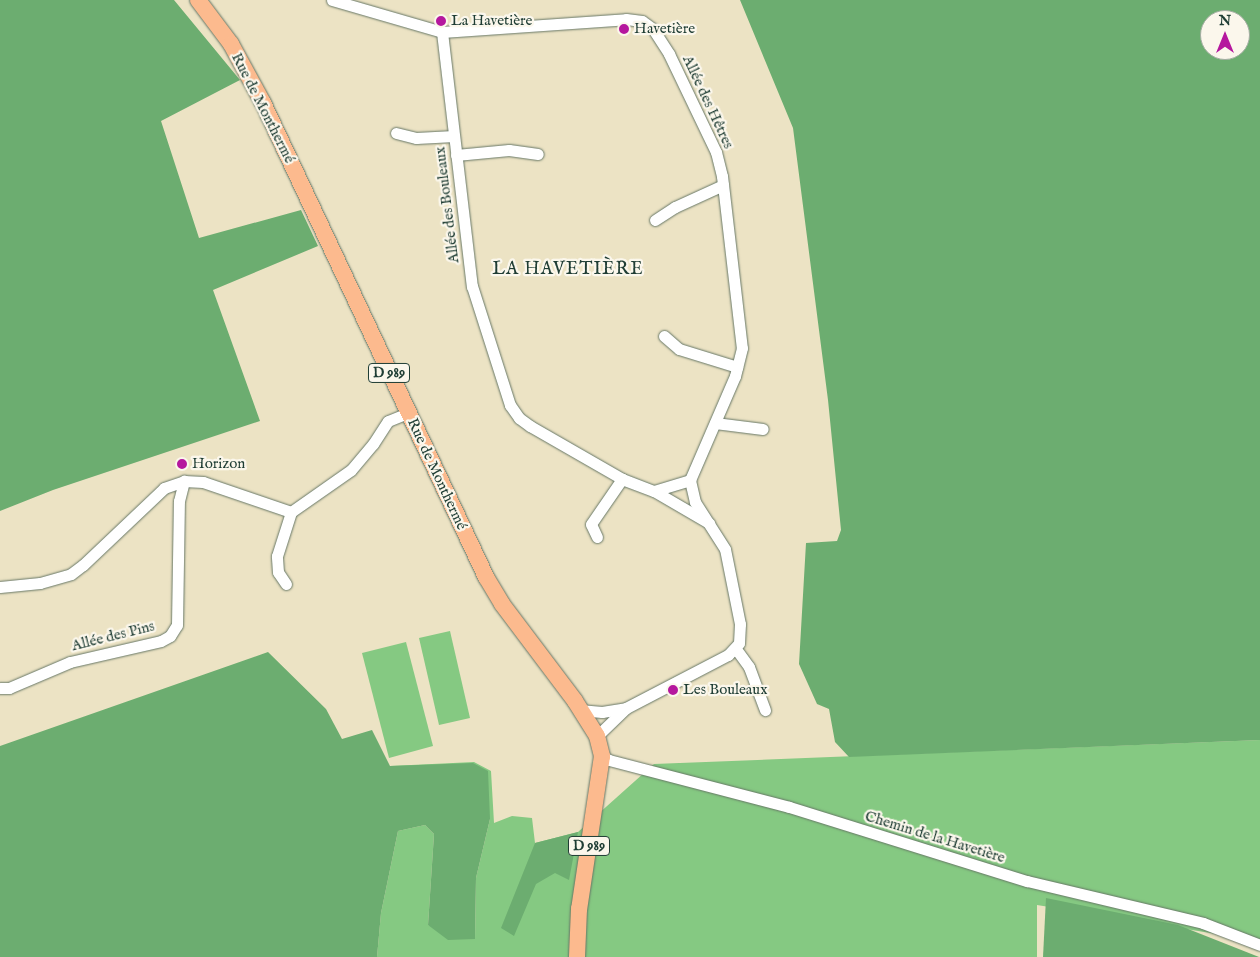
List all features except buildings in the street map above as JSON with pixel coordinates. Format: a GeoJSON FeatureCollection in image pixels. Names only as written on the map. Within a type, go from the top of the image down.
{"type":"FeatureCollection","features":[{"type":"Feature","properties":{"kind":"main road","name":"Rue de Monthermé"},"geometry":{"type":"LineString","coordinates":[[198,0],[231,44],[263,103],[408,413],[494,591],[597,736],[602,756],[579,909],[577,957]]}},
{"type":"Feature","properties":{"kind":"street","name":"Allée des Hêtres"},"geometry":{"type":"LineString","coordinates":[[332,0],[442,32],[626,18],[642,21],[653,29],[669,54],[716,152],[723,185],[742,348],[737,367],[715,423],[690,480]]}},
{"type":"Feature","properties":{"kind":"street","name":"Allée des Bouleaux"},"geometry":{"type":"LineString","coordinates":[[442,32],[472,286],[510,405],[518,418],[530,426],[622,479],[654,492],[709,523]]}},
{"type":"Feature","properties":{"kind":"street"},"geometry":{"type":"LineString","coordinates":[[396,133],[416,138],[454,136]]}},
{"type":"Feature","properties":{"kind":"street"},"geometry":{"type":"LineString","coordinates":[[456,155],[509,150],[538,154]]}},
{"type":"Feature","properties":{"kind":"street"},"geometry":{"type":"LineString","coordinates":[[655,220],[675,207],[723,185]]}},
{"type":"Feature","properties":{"kind":"street"},"geometry":{"type":"LineString","coordinates":[[664,336],[679,349],[737,367]]}},
{"type":"Feature","properties":{"kind":"street"},"geometry":{"type":"LineString","coordinates":[[286,584],[278,572],[277,556],[291,512],[351,470],[373,444],[388,421],[408,413]]}},
{"type":"Feature","properties":{"kind":"street"},"geometry":{"type":"LineString","coordinates":[[715,423],[763,429]]}},
{"type":"Feature","properties":{"kind":"street"},"geometry":{"type":"LineString","coordinates":[[597,537],[591,524],[622,479]]}},
{"type":"Feature","properties":{"kind":"street"},"geometry":{"type":"LineString","coordinates":[[654,492],[690,480]]}},
{"type":"Feature","properties":{"kind":"street","name":"Allée des Bouleaux"},"geometry":{"type":"LineString","coordinates":[[690,480],[694,502],[725,549],[740,624],[740,643],[736,649]]}},
{"type":"Feature","properties":{"kind":"street"},"geometry":{"type":"LineString","coordinates":[[0,587],[40,583],[70,574],[83,565],[164,488],[184,481],[203,482],[291,512]]}},
{"type":"Feature","properties":{"kind":"street","name":"Allée des Pins"},"geometry":{"type":"LineString","coordinates":[[0,688],[9,688],[70,662],[161,641],[170,636],[177,625],[178,501],[184,481]]}},
{"type":"Feature","properties":{"kind":"street"},"geometry":{"type":"LineString","coordinates":[[597,736],[626,708],[728,655],[736,649],[749,667],[765,710]]}},
{"type":"Feature","properties":{"kind":"street"},"geometry":{"type":"LineString","coordinates":[[579,710],[602,712],[626,708]]}},
{"type":"Feature","properties":{"kind":"street","name":"Chemin de la Havetière"},"geometry":{"type":"LineString","coordinates":[[602,756],[609,760],[789,807],[1027,881],[1204,923],[1260,945]]}},
{"type":"Feature","properties":{"kind":"green space"},"geometry":{"type":"Polygon","coordinates":[[[0,0],[174,0],[240,80],[161,121],[199,238],[301,210],[318,246],[213,290],[260,421],[53,490],[0,511],[0,0]]]}},
{"type":"Feature","properties":{"kind":"green space"},"geometry":{"type":"Polygon","coordinates":[[[740,0],[1260,0],[1260,740],[849,757],[835,742],[829,709],[817,704],[799,664],[806,543],[837,541],[841,530],[828,400],[793,128],[740,0]]]}},
{"type":"Feature","properties":{"kind":"green space"},"geometry":{"type":"Polygon","coordinates":[[[450,631],[470,718],[439,725],[419,638],[450,631]]]}},
{"type":"Feature","properties":{"kind":"green space"},"geometry":{"type":"Polygon","coordinates":[[[406,642],[433,746],[389,758],[362,653],[406,642]]]}},
{"type":"Feature","properties":{"kind":"green space"},"geometry":{"type":"Polygon","coordinates":[[[268,652],[326,709],[342,739],[372,730],[390,766],[473,763],[488,771],[490,819],[476,878],[475,939],[448,940],[428,925],[434,834],[425,825],[398,831],[381,913],[377,957],[0,957],[0,746],[268,652]]]}},
{"type":"Feature","properties":{"kind":"green space"},"geometry":{"type":"Polygon","coordinates":[[[1260,740],[1260,941],[1037,905],[1037,957],[377,957],[381,913],[398,831],[425,825],[434,834],[428,925],[475,939],[476,878],[490,819],[390,766],[474,762],[491,771],[494,823],[512,816],[532,818],[535,843],[578,832],[654,764],[1260,740]]]}},
{"type":"Feature","properties":{"kind":"green space"},"geometry":{"type":"Polygon","coordinates":[[[578,832],[569,880],[555,873],[536,884],[514,936],[501,928],[535,843],[578,832]]]}},
{"type":"Feature","properties":{"kind":"green space"},"geometry":{"type":"Polygon","coordinates":[[[1046,898],[1178,925],[1259,957],[1043,957],[1046,898]]]}},
{"type":"Feature","properties":{"kind":"place","name":"La Havetière"},"geometry":{"type":"Point","coordinates":[441,21]}},
{"type":"Feature","properties":{"kind":"place","name":"Havetière"},"geometry":{"type":"Point","coordinates":[624,29]}},
{"type":"Feature","properties":{"kind":"place","name":"Horizon"},"geometry":{"type":"Point","coordinates":[182,464]}},
{"type":"Feature","properties":{"kind":"place","name":"Les Bouleaux"},"geometry":{"type":"Point","coordinates":[673,690]}},
{"type":"Feature","properties":{"kind":"district","name":"LA HAVETIÈRE"},"geometry":{"type":"Point","coordinates":[568,270]}}]}
